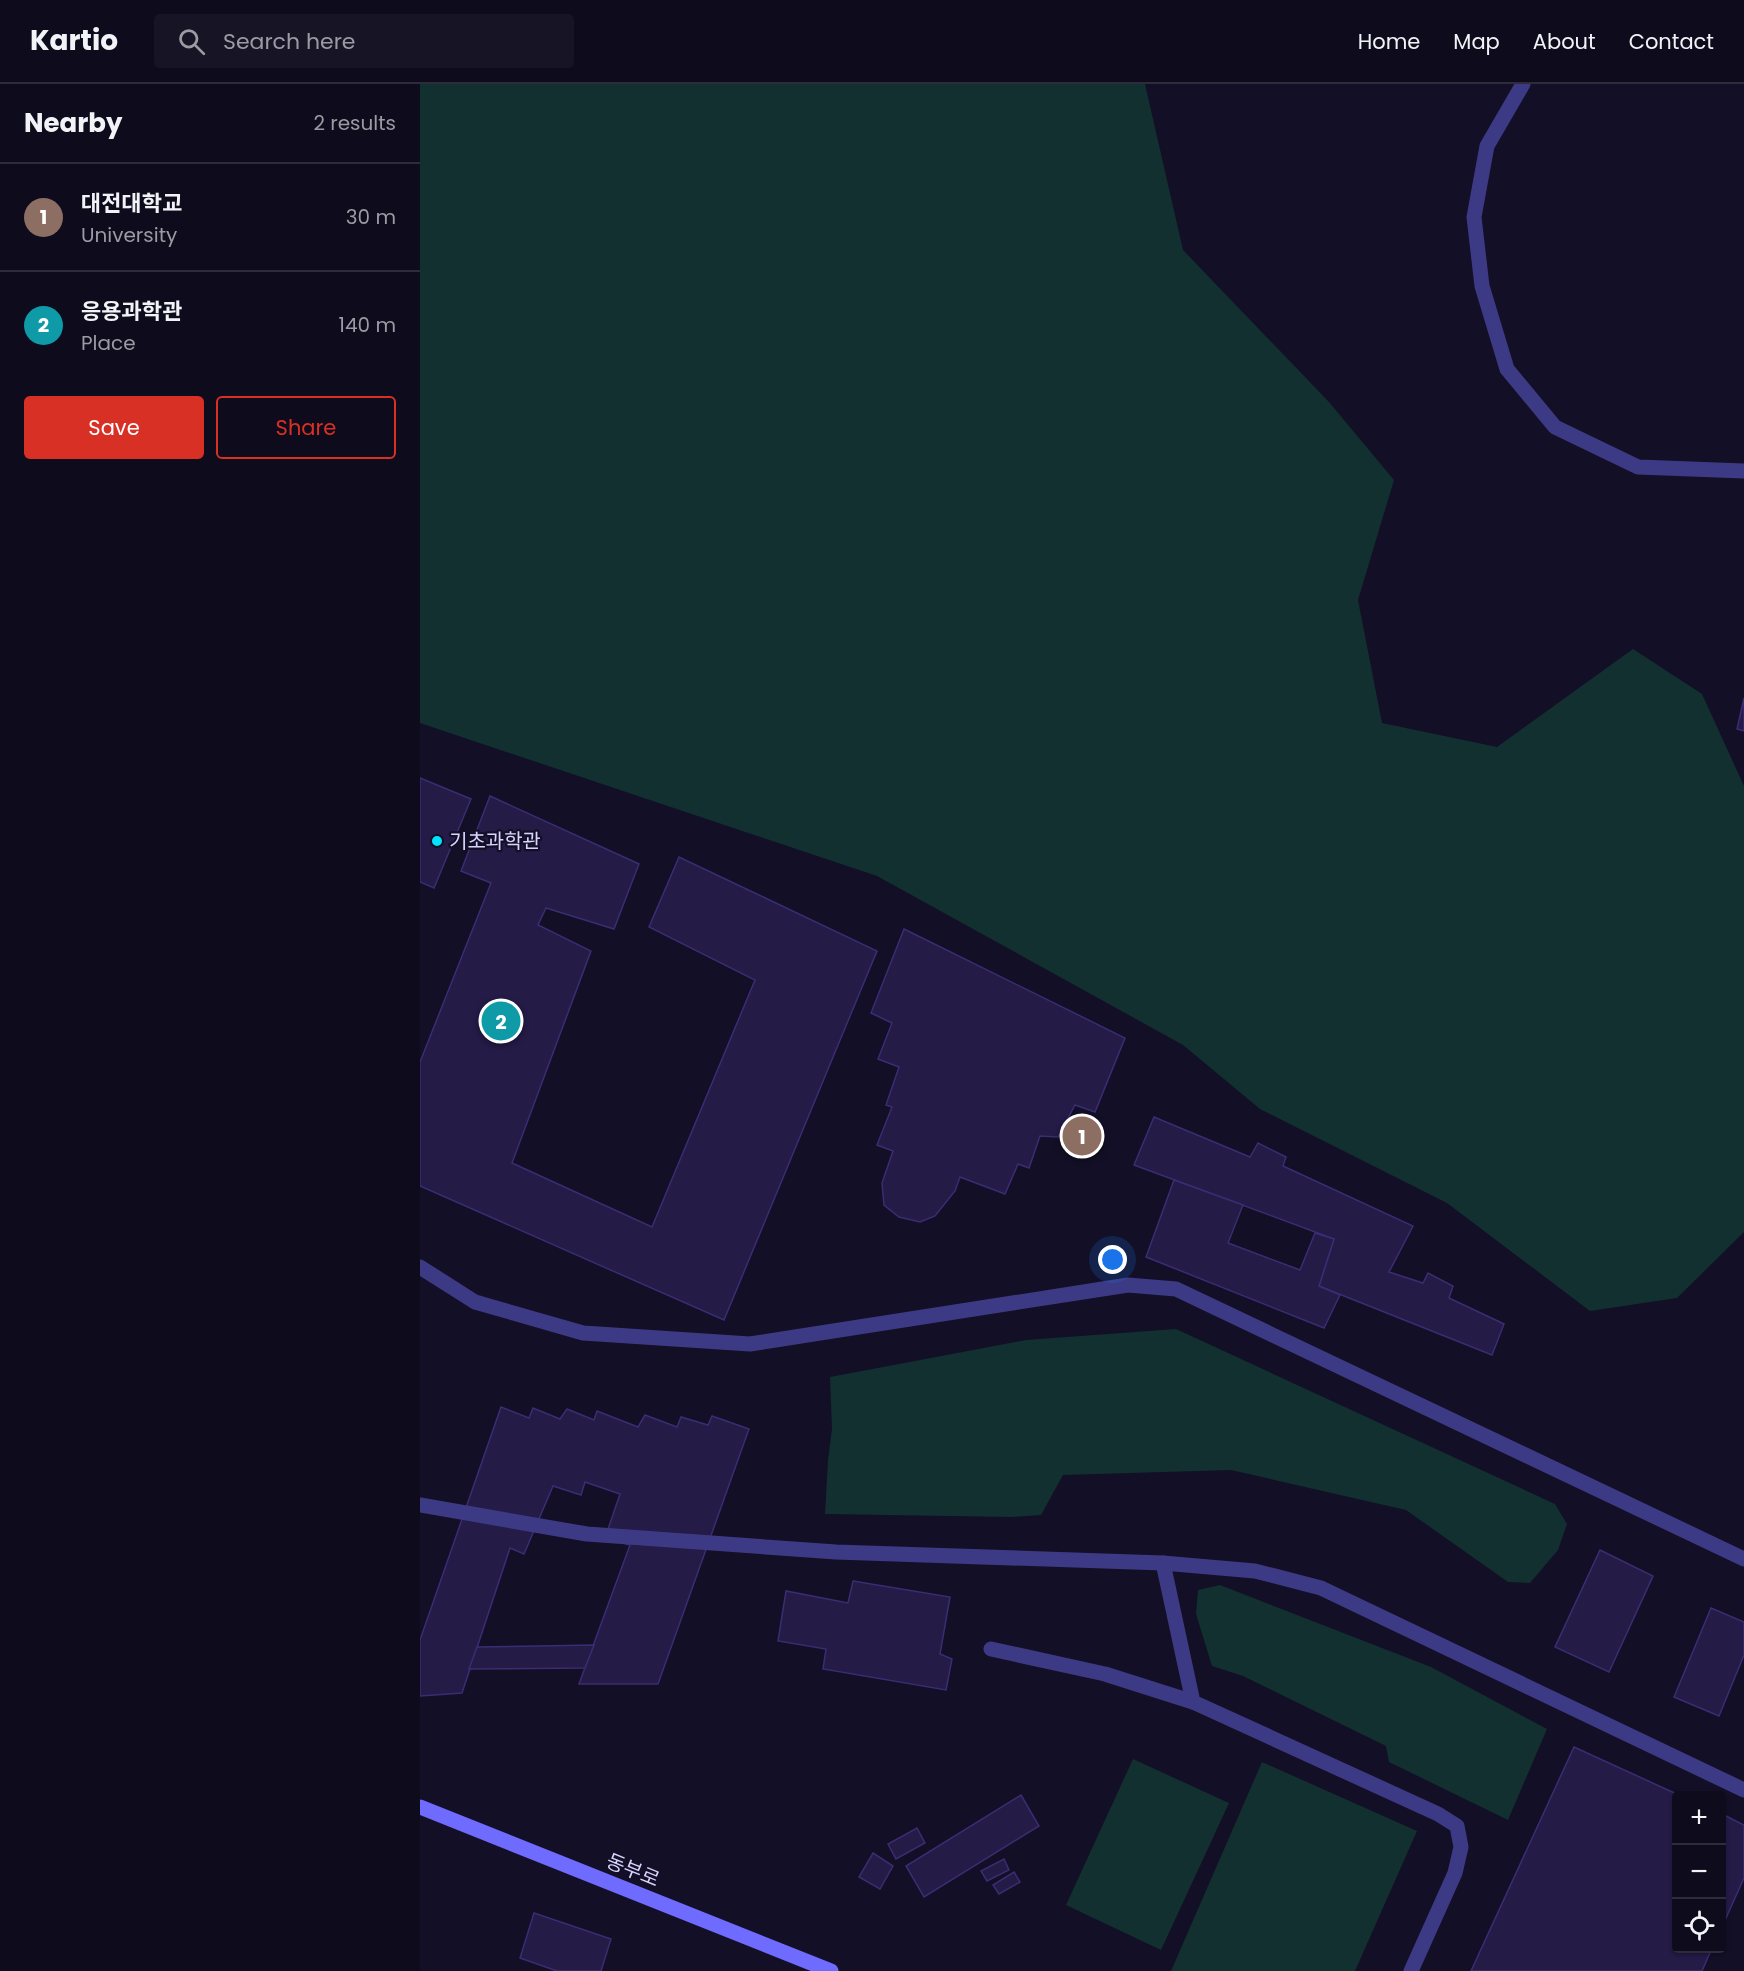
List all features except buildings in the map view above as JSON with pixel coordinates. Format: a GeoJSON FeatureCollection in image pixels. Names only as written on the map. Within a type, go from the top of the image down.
{"type":"FeatureCollection","features":[{"type":"Feature","properties":{"kind":"main road","name":"동부로"},"geometry":{"type":"LineString","coordinates":[[420,1807],[831,1971]]}},
{"type":"Feature","properties":{"kind":"street"},"geometry":{"type":"LineString","coordinates":[[1523,84],[1487,146],[1474,217],[1482,286],[1507,369],[1555,427],[1638,467],[1744,471]]}},
{"type":"Feature","properties":{"kind":"street"},"geometry":{"type":"LineString","coordinates":[[420,1267],[475,1302],[583,1333],[750,1344],[1128,1285],[1176,1289],[1744,1559]]}},
{"type":"Feature","properties":{"kind":"street"},"geometry":{"type":"LineString","coordinates":[[420,1505],[586,1534],[837,1552],[1163,1563],[1255,1571],[1320,1588],[1744,1790]]}},
{"type":"Feature","properties":{"kind":"street"},"geometry":{"type":"LineString","coordinates":[[1163,1563],[1194,1702]]}},
{"type":"Feature","properties":{"kind":"street"},"geometry":{"type":"LineString","coordinates":[[991,1649],[1105,1674],[1194,1702],[1438,1814],[1457,1826],[1461,1847],[1455,1874],[1411,1971]]}},
{"type":"Feature","properties":{"kind":"green space"},"geometry":{"type":"Polygon","coordinates":[[[420,84],[1145,84],[1183,250],[1329,402],[1394,480],[1358,600],[1382,723],[1497,747],[1633,649],[1702,694],[1744,786],[1744,1232],[1677,1298],[1590,1311],[1447,1203],[1260,1109],[1183,1045],[877,876],[420,723],[420,84]]]}},
{"type":"Feature","properties":{"kind":"green space"},"geometry":{"type":"Polygon","coordinates":[[[1176,1329],[1555,1504],[1567,1524],[1558,1550],[1530,1583],[1508,1582],[1406,1510],[1231,1470],[1063,1475],[1041,1515],[1012,1517],[825,1514],[832,1429],[830,1377],[1026,1340],[1176,1329]]]}},
{"type":"Feature","properties":{"kind":"green space"},"geometry":{"type":"Polygon","coordinates":[[[1220,1585],[1431,1667],[1547,1729],[1508,1820],[1389,1762],[1386,1746],[1243,1676],[1212,1666],[1196,1614],[1198,1590],[1220,1585]]]}},
{"type":"Feature","properties":{"kind":"green space"},"geometry":{"type":"Polygon","coordinates":[[[1133,1759],[1229,1803],[1161,1950],[1066,1905],[1133,1759]]]}},
{"type":"Feature","properties":{"kind":"green space"},"geometry":{"type":"Polygon","coordinates":[[[1262,1762],[1417,1831],[1355,1971],[1171,1971],[1262,1762]]]}},
{"type":"Feature","properties":{"kind":"place","name":"기초과학관"},"geometry":{"type":"Point","coordinates":[437,841]}},
{"type":"Feature","properties":{"kind":"place","name":"응용과학관"},"geometry":{"type":"Point","coordinates":[501,1021]}},
{"type":"Feature","properties":{"kind":"place","name":"대전대학교"},"geometry":{"type":"Point","coordinates":[1082,1136]}}]}
